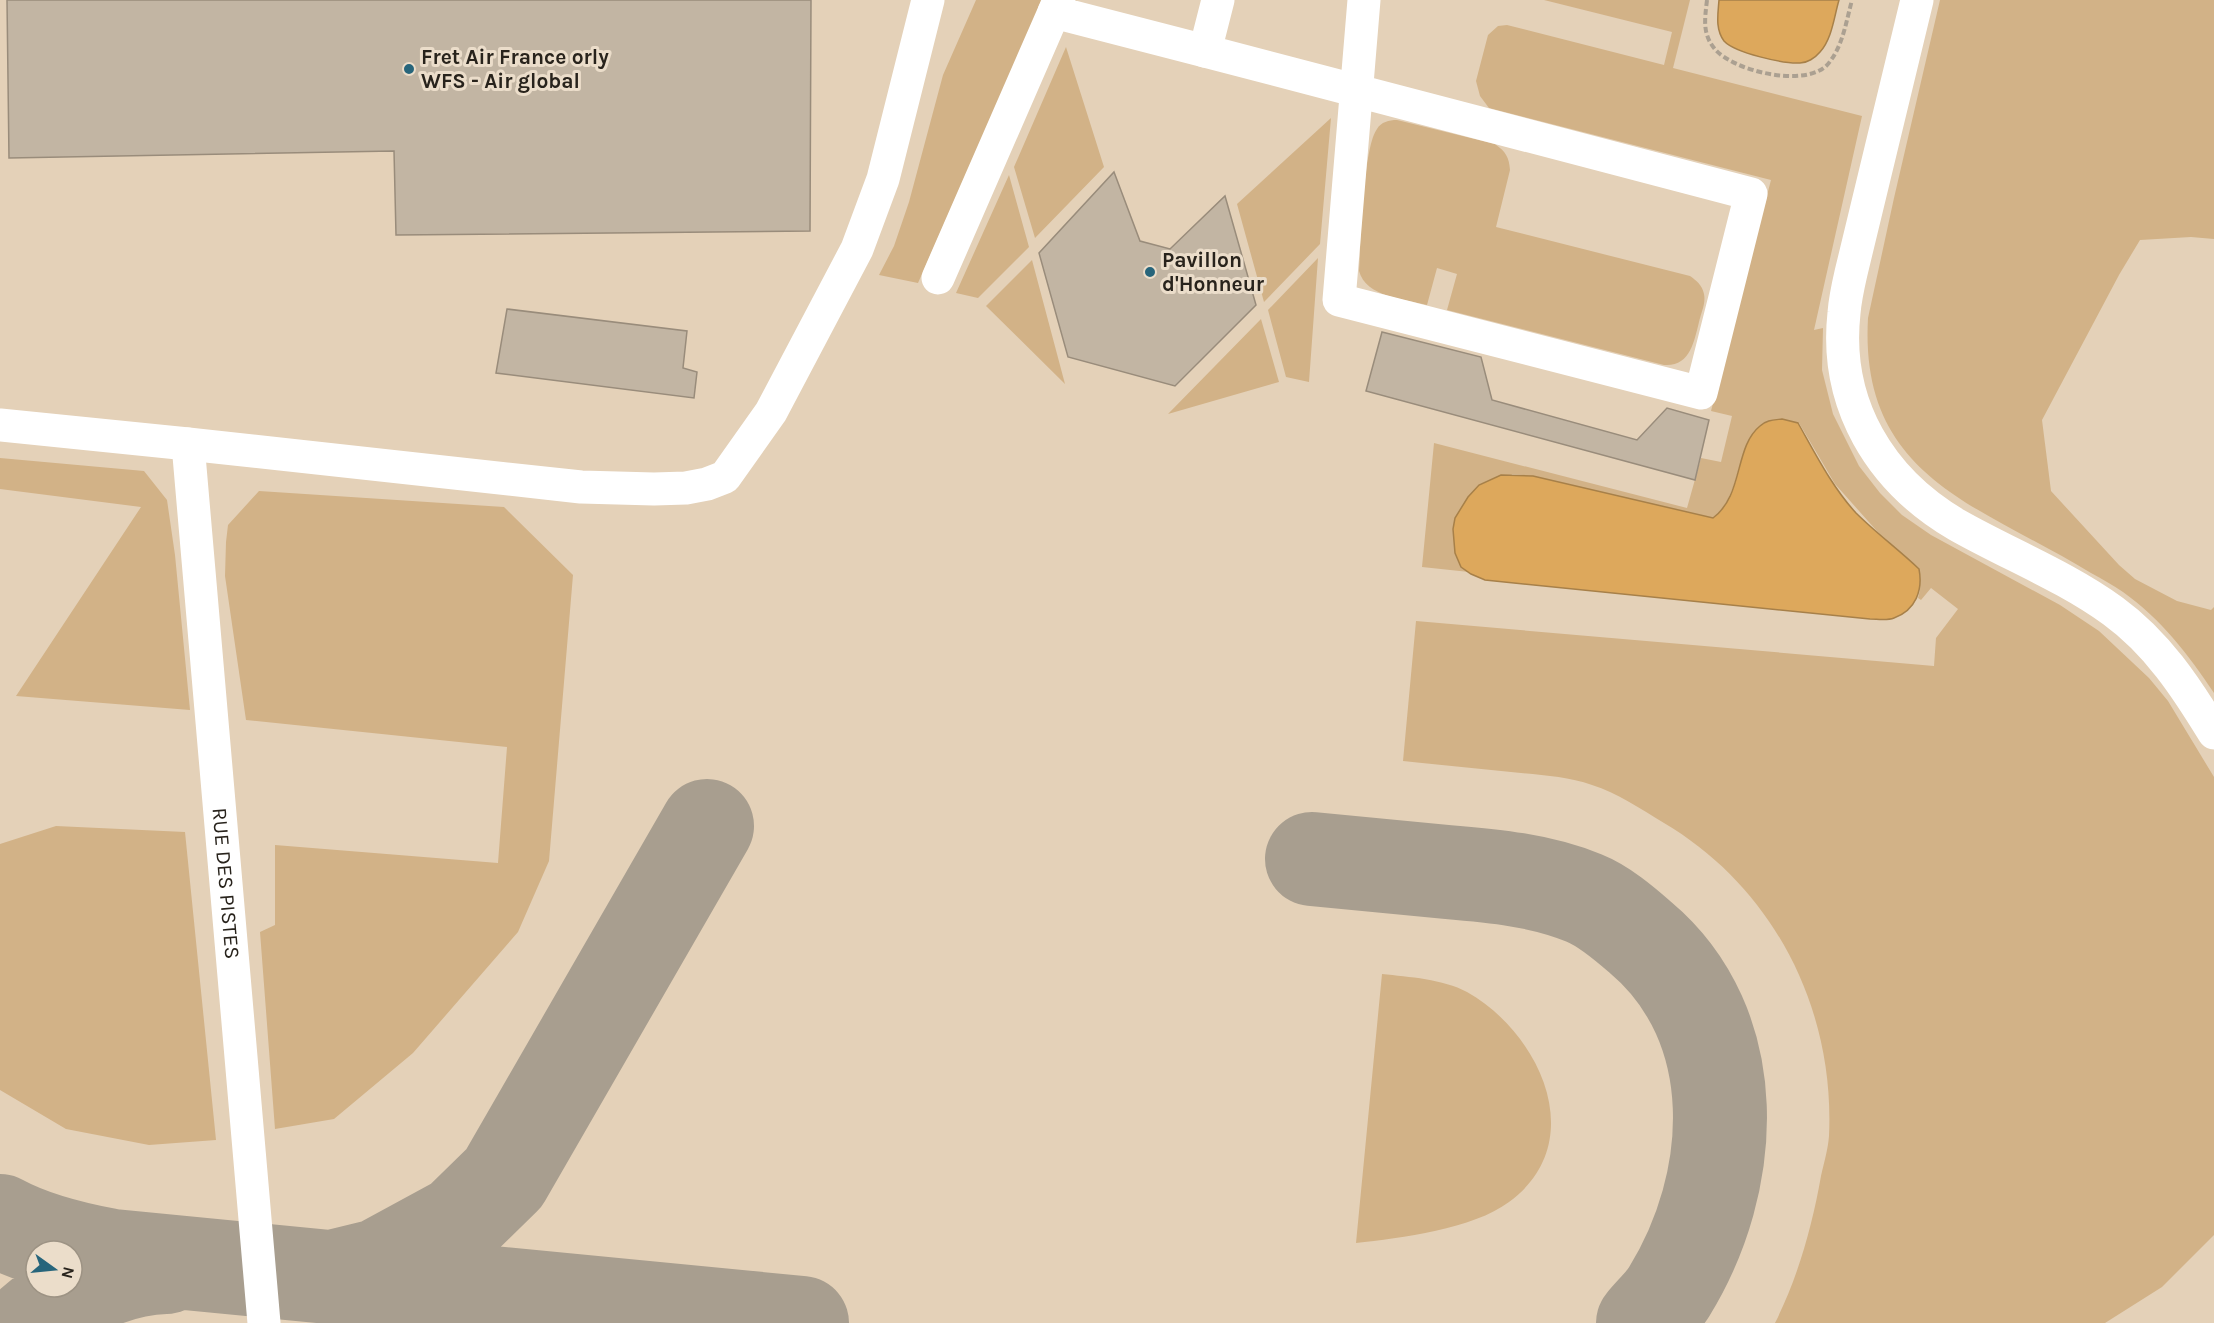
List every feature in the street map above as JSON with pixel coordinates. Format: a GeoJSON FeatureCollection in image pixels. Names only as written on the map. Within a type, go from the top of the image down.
{"type":"FeatureCollection","features":[{"type":"Feature","properties":{"kind":"lane"},"geometry":{"type":"LineString","coordinates":[[0,425],[581,487],[686,488],[707,484],[725,477],[771,412],[857,249],[883,179],[928,0]]}},
{"type":"Feature","properties":{"kind":"lane"},"geometry":{"type":"LineString","coordinates":[[1205,51],[1218,0]]}},
{"type":"Feature","properties":{"kind":"lane"},"geometry":{"type":"LineString","coordinates":[[938,278],[1057,6],[1205,51],[1356,91],[1751,194],[1701,393],[1339,300],[1356,91],[1364,0]]}},
{"type":"Feature","properties":{"kind":"lane"},"geometry":{"type":"LineString","coordinates":[[1917,0],[1843,314],[1844,360],[1851,400],[1869,441],[1890,470],[1918,500],[1957,525],[2076,587],[2113,611],[2140,634],[2172,667],[2214,733]]}},
{"type":"Feature","properties":{"kind":"lane","name":"RUE DES PISTES"},"geometry":{"type":"LineString","coordinates":[[188,444],[264,1323]]}},
{"type":"Feature","properties":{"kind":"path"},"geometry":{"type":"LineString","coordinates":[[1707,0],[1704,30],[1714,49],[1745,66],[1784,78],[1806,76],[1827,65],[1842,40],[1852,0]]}},
{"type":"Feature","properties":{"kind":"shaded area"},"geometry":{"type":"Polygon","coordinates":[[[0,0],[2214,0],[2214,1323],[0,1323],[0,0]]]}},
{"type":"Feature","properties":{"kind":"shaded area"},"geometry":{"type":"Polygon","coordinates":[[[976,0],[1043,0],[918,283],[879,275],[894,246],[909,202],[943,75],[976,0]]]}},
{"type":"Feature","properties":{"kind":"shaded area"},"geometry":{"type":"Polygon","coordinates":[[[1544,0],[1690,0],[1673,68],[1862,116],[1814,330],[1823,328],[1822,370],[1833,414],[1859,466],[1880,493],[1902,515],[1931,535],[2060,605],[2099,631],[2149,678],[2168,701],[2214,777],[2214,1235],[2162,1287],[2105,1323],[1775,1323],[1797,1270],[1813,1214],[1829,1136],[1828,1089],[1821,1043],[1808,998],[1790,956],[1766,917],[1737,881],[1703,850],[1647,812],[1601,788],[1552,776],[1403,761],[1416,621],[1934,666],[1936,638],[1958,609],[1931,588],[1921,600],[1918,598],[1920,590],[1905,556],[1884,539],[1835,484],[1799,423],[1777,421],[1761,426],[1751,437],[1733,488],[1725,505],[1713,518],[1533,476],[1512,474],[1461,567],[1469,572],[1422,567],[1434,443],[1687,508],[1701,458],[1721,462],[1732,416],[1711,411],[1771,180],[1489,108],[1480,96],[1476,81],[1488,35],[1498,26],[1507,25],[1664,65],[1672,32],[1544,0]]]}},
{"type":"Feature","properties":{"kind":"shaded area"},"geometry":{"type":"Polygon","coordinates":[[[1719,0],[1839,0],[1824,47],[1813,58],[1800,63],[1760,57],[1738,50],[1724,41],[1718,26],[1719,0]]]}},
{"type":"Feature","properties":{"kind":"shaded area"},"geometry":{"type":"Polygon","coordinates":[[[1940,0],[2214,0],[2214,239],[2191,237],[2140,240],[2042,420],[2051,491],[2119,565],[2135,579],[2177,601],[2211,610],[2214,607],[2214,693],[2173,638],[2137,602],[2107,582],[1969,505],[1934,480],[1905,451],[1883,416],[1870,372],[1868,318],[1940,0]]]}},
{"type":"Feature","properties":{"kind":"shaded area"},"geometry":{"type":"Polygon","coordinates":[[[1066,47],[1104,167],[1035,238],[1014,167],[1066,47]]]}},
{"type":"Feature","properties":{"kind":"shaded area"},"geometry":{"type":"Polygon","coordinates":[[[1331,118],[1320,244],[1264,302],[1237,204],[1331,118]]]}},
{"type":"Feature","properties":{"kind":"shaded area"},"geometry":{"type":"Polygon","coordinates":[[[1391,120],[1495,144],[1502,150],[1508,158],[1510,170],[1496,227],[1690,276],[1695,280],[1702,288],[1704,301],[1693,345],[1685,358],[1673,365],[1664,365],[1447,310],[1457,274],[1437,268],[1427,305],[1387,296],[1369,286],[1359,271],[1369,155],[1372,139],[1379,127],[1391,120]]]}},
{"type":"Feature","properties":{"kind":"shaded area"},"geometry":{"type":"Polygon","coordinates":[[[1009,175],[1029,247],[978,298],[956,293],[1009,175]]]}},
{"type":"Feature","properties":{"kind":"shaded area"},"geometry":{"type":"Polygon","coordinates":[[[1318,258],[1309,382],[1286,377],[1268,310],[1318,258]]]}},
{"type":"Feature","properties":{"kind":"shaded area"},"geometry":{"type":"Polygon","coordinates":[[[1032,260],[1065,384],[986,306],[1032,260]]]}},
{"type":"Feature","properties":{"kind":"shaded area"},"geometry":{"type":"Polygon","coordinates":[[[1261,319],[1279,382],[1168,414],[1261,319]]]}},
{"type":"Feature","properties":{"kind":"shaded area"},"geometry":{"type":"Polygon","coordinates":[[[1782,419],[1798,423],[1824,470],[1847,503],[1919,569],[1919,592],[1913,605],[1902,614],[1888,619],[1870,619],[1485,580],[1461,567],[1455,553],[1453,529],[1455,518],[1468,497],[1479,485],[1501,475],[1533,476],[1713,518],[1730,497],[1746,446],[1752,435],[1765,423],[1782,419]]]}},
{"type":"Feature","properties":{"kind":"shaded area"},"geometry":{"type":"Polygon","coordinates":[[[0,458],[144,471],[167,500],[175,555],[190,710],[16,696],[141,507],[0,489],[0,458]]]}},
{"type":"Feature","properties":{"kind":"shaded area"},"geometry":{"type":"Polygon","coordinates":[[[259,491],[504,507],[573,575],[549,861],[518,932],[413,1053],[334,1119],[275,1129],[260,932],[275,925],[275,845],[498,863],[507,747],[246,720],[225,576],[226,542],[228,525],[259,491]]]}},
{"type":"Feature","properties":{"kind":"shaded area"},"geometry":{"type":"Polygon","coordinates":[[[56,826],[185,832],[216,1140],[149,1145],[66,1129],[0,1090],[0,844],[56,826]]]}},
{"type":"Feature","properties":{"kind":"shaded area"},"geometry":{"type":"Polygon","coordinates":[[[1382,974],[1447,984],[1467,992],[1493,1010],[1516,1034],[1534,1061],[1546,1090],[1551,1120],[1547,1150],[1534,1177],[1509,1202],[1494,1211],[1457,1226],[1415,1235],[1356,1243],[1382,974]]]}},
{"type":"Feature","properties":{"kind":"building","name":"Fret Air France orly WFS - Air global"},"geometry":{"type":"Polygon","coordinates":[[[7,0],[811,0],[810,231],[396,235],[394,151],[9,158],[7,0]]]}},
{"type":"Feature","properties":{"kind":"building"},"geometry":{"type":"Polygon","coordinates":[[[1114,172],[1140,241],[1170,249],[1225,196],[1256,305],[1175,386],[1068,357],[1039,253],[1114,172]]]}},
{"type":"Feature","properties":{"kind":"building"},"geometry":{"type":"Polygon","coordinates":[[[507,309],[687,331],[683,368],[697,372],[694,398],[496,373],[507,309]]]}},
{"type":"Feature","properties":{"kind":"building"},"geometry":{"type":"Polygon","coordinates":[[[1382,332],[1481,357],[1492,400],[1637,440],[1667,408],[1709,420],[1695,480],[1366,391],[1382,332]]]}},
{"type":"Feature","properties":{"kind":"taxiway"},"geometry":{"type":"LineString","coordinates":[[337,1276],[378,1266],[459,1222],[504,1178],[707,826]]}},
{"type":"Feature","properties":{"kind":"taxiway"},"geometry":{"type":"LineString","coordinates":[[1312,859],[1499,877],[1567,892],[1591,901],[1614,915],[1640,937],[1674,973],[1699,1015],[1714,1059],[1720,1107],[1718,1155],[1708,1203],[1692,1249],[1669,1292],[1643,1323]]}},
{"type":"Feature","properties":{"kind":"taxiway"},"geometry":{"type":"LineString","coordinates":[[0,1221],[52,1242],[107,1255]]}},
{"type":"Feature","properties":{"kind":"taxiway"},"geometry":{"type":"LineString","coordinates":[[84,1253],[802,1323]]}},
{"type":"Feature","properties":{"kind":"taxiway"},"geometry":{"type":"LineString","coordinates":[[33,1323],[62,1301],[95,1284],[130,1272],[166,1267]]}},
{"type":"Feature","properties":{"kind":"place","name":"Fret Air France orly WFS - Air global"},"geometry":{"type":"Point","coordinates":[409,69]}},
{"type":"Feature","properties":{"kind":"place","name":"Pavillon d'Honneur"},"geometry":{"type":"Point","coordinates":[1150,272]}}]}
